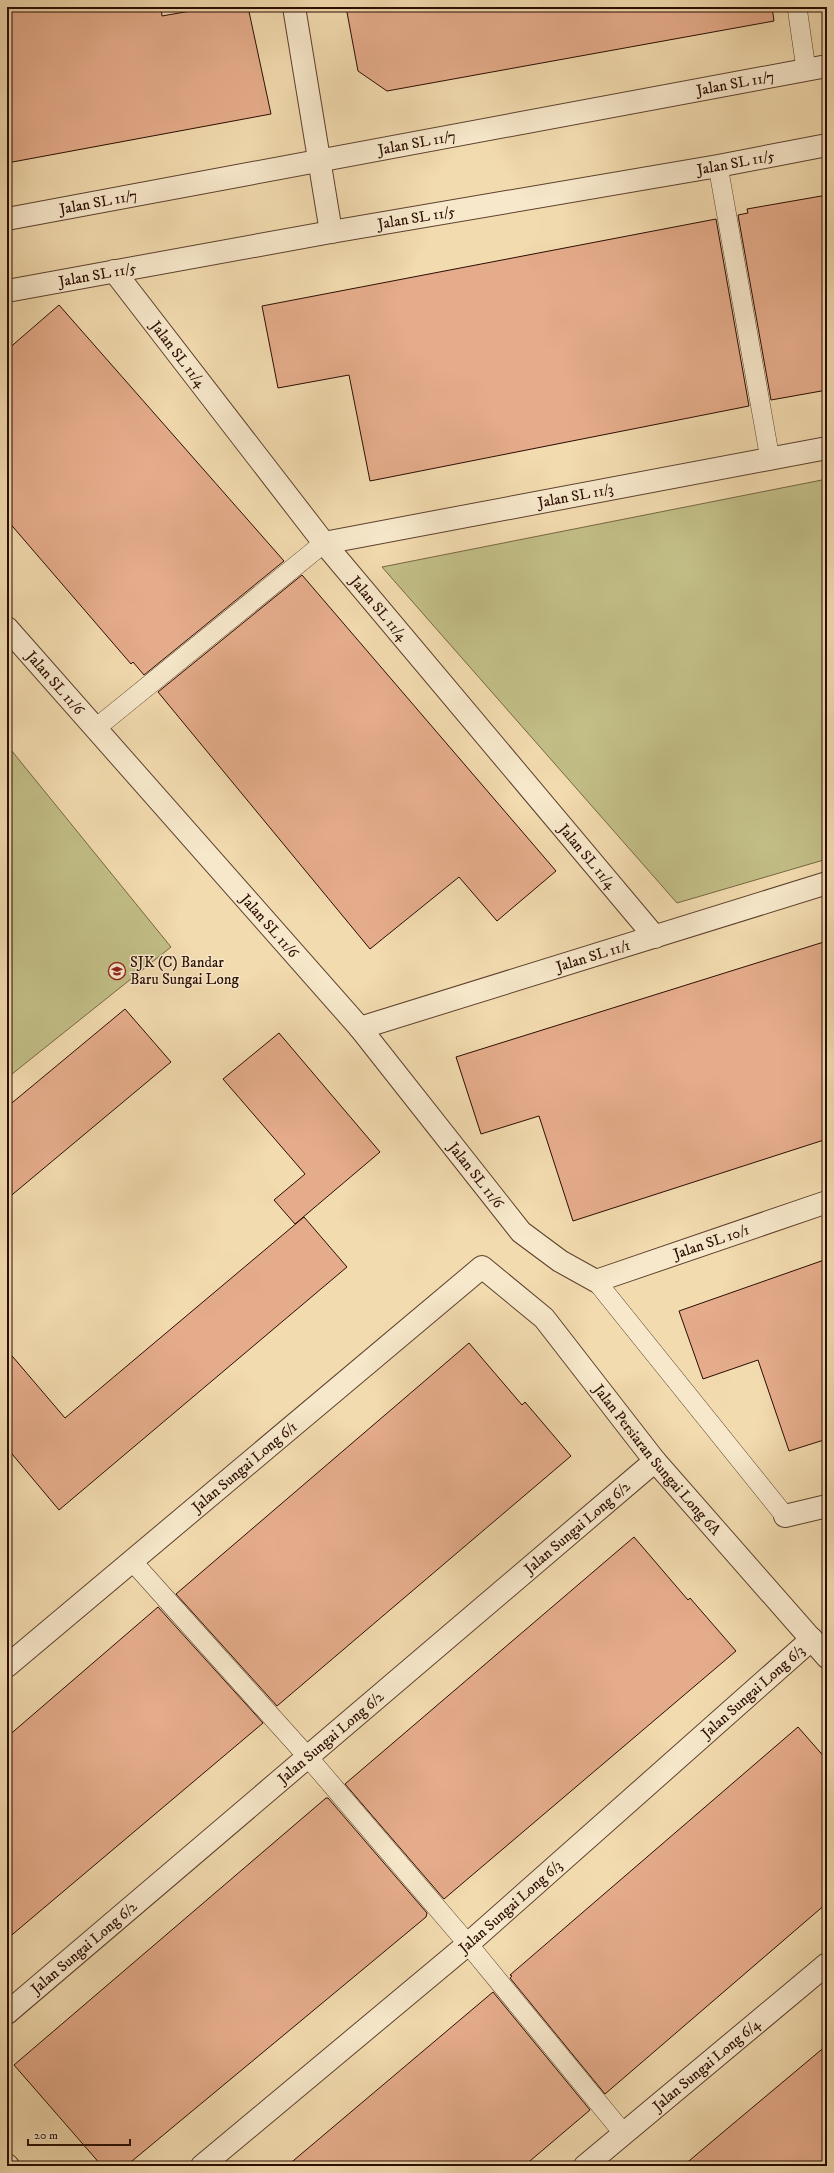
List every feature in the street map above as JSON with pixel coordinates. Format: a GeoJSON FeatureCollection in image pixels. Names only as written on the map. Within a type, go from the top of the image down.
{"type":"FeatureCollection","features":[{"type":"Feature","properties":{"kind":"street"},"geometry":{"type":"LineString","coordinates":[[294,7],[331,232]]}},
{"type":"Feature","properties":{"kind":"street","name":"Jalan SL 11/7"},"geometry":{"type":"LineString","coordinates":[[7,219],[817,68]]}},
{"type":"Feature","properties":{"kind":"street","name":"Jalan SL 11/5"},"geometry":{"type":"LineString","coordinates":[[7,291],[331,232],[718,166],[827,145]]}},
{"type":"Feature","properties":{"kind":"street","name":"Jalan SL 11/4"},"geometry":{"type":"LineString","coordinates":[[114,271],[324,544],[655,936]]}},
{"type":"Feature","properties":{"kind":"street","name":"Jalan SL 11/3"},"geometry":{"type":"LineString","coordinates":[[324,544],[827,448]]}},
{"type":"Feature","properties":{"kind":"street","name":"Jalan SL 11/6"},"geometry":{"type":"LineString","coordinates":[[7,628],[360,1028],[521,1232],[560,1261],[596,1281]]}},
{"type":"Feature","properties":{"kind":"street","name":"Jalan SL 11/1"},"geometry":{"type":"LineString","coordinates":[[360,1028],[827,883]]}},
{"type":"Feature","properties":{"kind":"street","name":"Jalan SL 10/1"},"geometry":{"type":"LineString","coordinates":[[596,1281],[827,1202]]}},
{"type":"Feature","properties":{"kind":"street","name":"Jalan Persiaran Sungai Long 6A"},"geometry":{"type":"LineString","coordinates":[[482,1267],[544,1318],[655,1461],[827,1658]]}},
{"type":"Feature","properties":{"kind":"street","name":"Jalan Sungai Long 6/1"},"geometry":{"type":"LineString","coordinates":[[7,1666],[482,1267]]}},
{"type":"Feature","properties":{"kind":"street","name":"Jalan Sungai Long 6/2"},"geometry":{"type":"LineString","coordinates":[[7,2013],[655,1461]]}},
{"type":"Feature","properties":{"kind":"street"},"geometry":{"type":"LineString","coordinates":[[785,1516],[827,1506]]}},
{"type":"Feature","properties":{"kind":"street","name":"Jalan Sungai Long 6/3"},"geometry":{"type":"LineString","coordinates":[[202,2166],[468,1944],[812,1639]]}},
{"type":"Feature","properties":{"kind":"street","name":"Jalan Sungai Long 6/4"},"geometry":{"type":"LineString","coordinates":[[585,2166],[827,1964]]}},
{"type":"Feature","properties":{"kind":"lane"},"geometry":{"type":"LineString","coordinates":[[797,7],[817,68]]}},
{"type":"Feature","properties":{"kind":"lane"},"geometry":{"type":"LineString","coordinates":[[718,166],[770,459]]}},
{"type":"Feature","properties":{"kind":"lane"},"geometry":{"type":"LineString","coordinates":[[96,728],[324,544]]}},
{"type":"Feature","properties":{"kind":"lane"},"geometry":{"type":"LineString","coordinates":[[596,1281],[785,1516]]}},
{"type":"Feature","properties":{"kind":"lane"},"geometry":{"type":"LineString","coordinates":[[132,1561],[307,1756],[468,1944],[624,2134]]}},
{"type":"Feature","properties":{"kind":"shaded area"},"geometry":{"type":"Polygon","coordinates":[[[827,479],[827,859],[677,903],[382,567],[827,479]]]}},
{"type":"Feature","properties":{"kind":"shaded area"},"geometry":{"type":"Polygon","coordinates":[[[7,745],[171,947],[7,1078],[7,745]]]}},
{"type":"Feature","properties":{"kind":"building"},"geometry":{"type":"Polygon","coordinates":[[[7,7],[161,7],[162,16],[213,7],[248,7],[271,114],[7,163],[7,7]]]}},
{"type":"Feature","properties":{"kind":"building"},"geometry":{"type":"Polygon","coordinates":[[[346,7],[772,7],[774,21],[387,91],[358,71],[346,7]]]}},
{"type":"Feature","properties":{"kind":"building"},"geometry":{"type":"Polygon","coordinates":[[[827,195],[827,390],[771,400],[738,215],[748,213],[747,209],[827,195]]]}},
{"type":"Feature","properties":{"kind":"building"},"geometry":{"type":"Polygon","coordinates":[[[716,219],[749,406],[370,481],[349,375],[278,388],[262,306],[716,219]]]}},
{"type":"Feature","properties":{"kind":"building"},"geometry":{"type":"Polygon","coordinates":[[[59,305],[284,561],[144,675],[133,662],[131,664],[7,520],[7,350],[59,305]]]}},
{"type":"Feature","properties":{"kind":"building"},"geometry":{"type":"Polygon","coordinates":[[[302,575],[556,871],[497,921],[459,877],[370,949],[158,692],[302,575]]]}},
{"type":"Feature","properties":{"kind":"building"},"geometry":{"type":"Polygon","coordinates":[[[827,941],[827,1139],[573,1221],[539,1116],[481,1134],[456,1057],[827,941]]]}},
{"type":"Feature","properties":{"kind":"building"},"geometry":{"type":"Polygon","coordinates":[[[125,1009],[171,1062],[7,1199],[7,1107],[125,1009]]]}},
{"type":"Feature","properties":{"kind":"building"},"geometry":{"type":"Polygon","coordinates":[[[279,1033],[380,1152],[295,1224],[274,1200],[305,1174],[223,1079],[279,1033]]]}},
{"type":"Feature","properties":{"kind":"building"},"geometry":{"type":"Polygon","coordinates":[[[304,1217],[347,1267],[59,1510],[7,1448],[7,1350],[65,1418],[304,1217]]]}},
{"type":"Feature","properties":{"kind":"building"},"geometry":{"type":"Polygon","coordinates":[[[827,1259],[827,1439],[789,1451],[758,1360],[703,1379],[679,1311],[827,1259]]]}},
{"type":"Feature","properties":{"kind":"building"},"geometry":{"type":"Polygon","coordinates":[[[469,1343],[522,1405],[525,1402],[571,1456],[277,1706],[176,1594],[469,1343]]]}},
{"type":"Feature","properties":{"kind":"building"},"geometry":{"type":"Polygon","coordinates":[[[634,1537],[688,1600],[690,1598],[736,1651],[444,1899],[345,1784],[634,1537]]]}},
{"type":"Feature","properties":{"kind":"building"},"geometry":{"type":"Polygon","coordinates":[[[158,1607],[263,1723],[7,1939],[7,1737],[158,1607]]]}},
{"type":"Feature","properties":{"kind":"building"},"geometry":{"type":"Polygon","coordinates":[[[798,1727],[827,1760],[827,1903],[605,2094],[510,1978],[512,1976],[510,1975],[798,1727]]]}},
{"type":"Feature","properties":{"kind":"building"},"geometry":{"type":"Polygon","coordinates":[[[326,1798],[328,1798],[427,1913],[426,1917],[126,2166],[102,2166],[14,2065],[326,1798]]]}},
{"type":"Feature","properties":{"kind":"building"},"geometry":{"type":"Polygon","coordinates":[[[493,1992],[590,2110],[524,2166],[287,2166],[493,1992]]]}},
{"type":"Feature","properties":{"kind":"building"},"geometry":{"type":"Polygon","coordinates":[[[827,2045],[827,2166],[683,2166],[728,2128],[827,2045]]]}},
{"type":"Feature","properties":{"kind":"place","name":"SJK (C) Bandar Baru Sungai Long"},"geometry":{"type":"Point","coordinates":[117,971]}}]}
